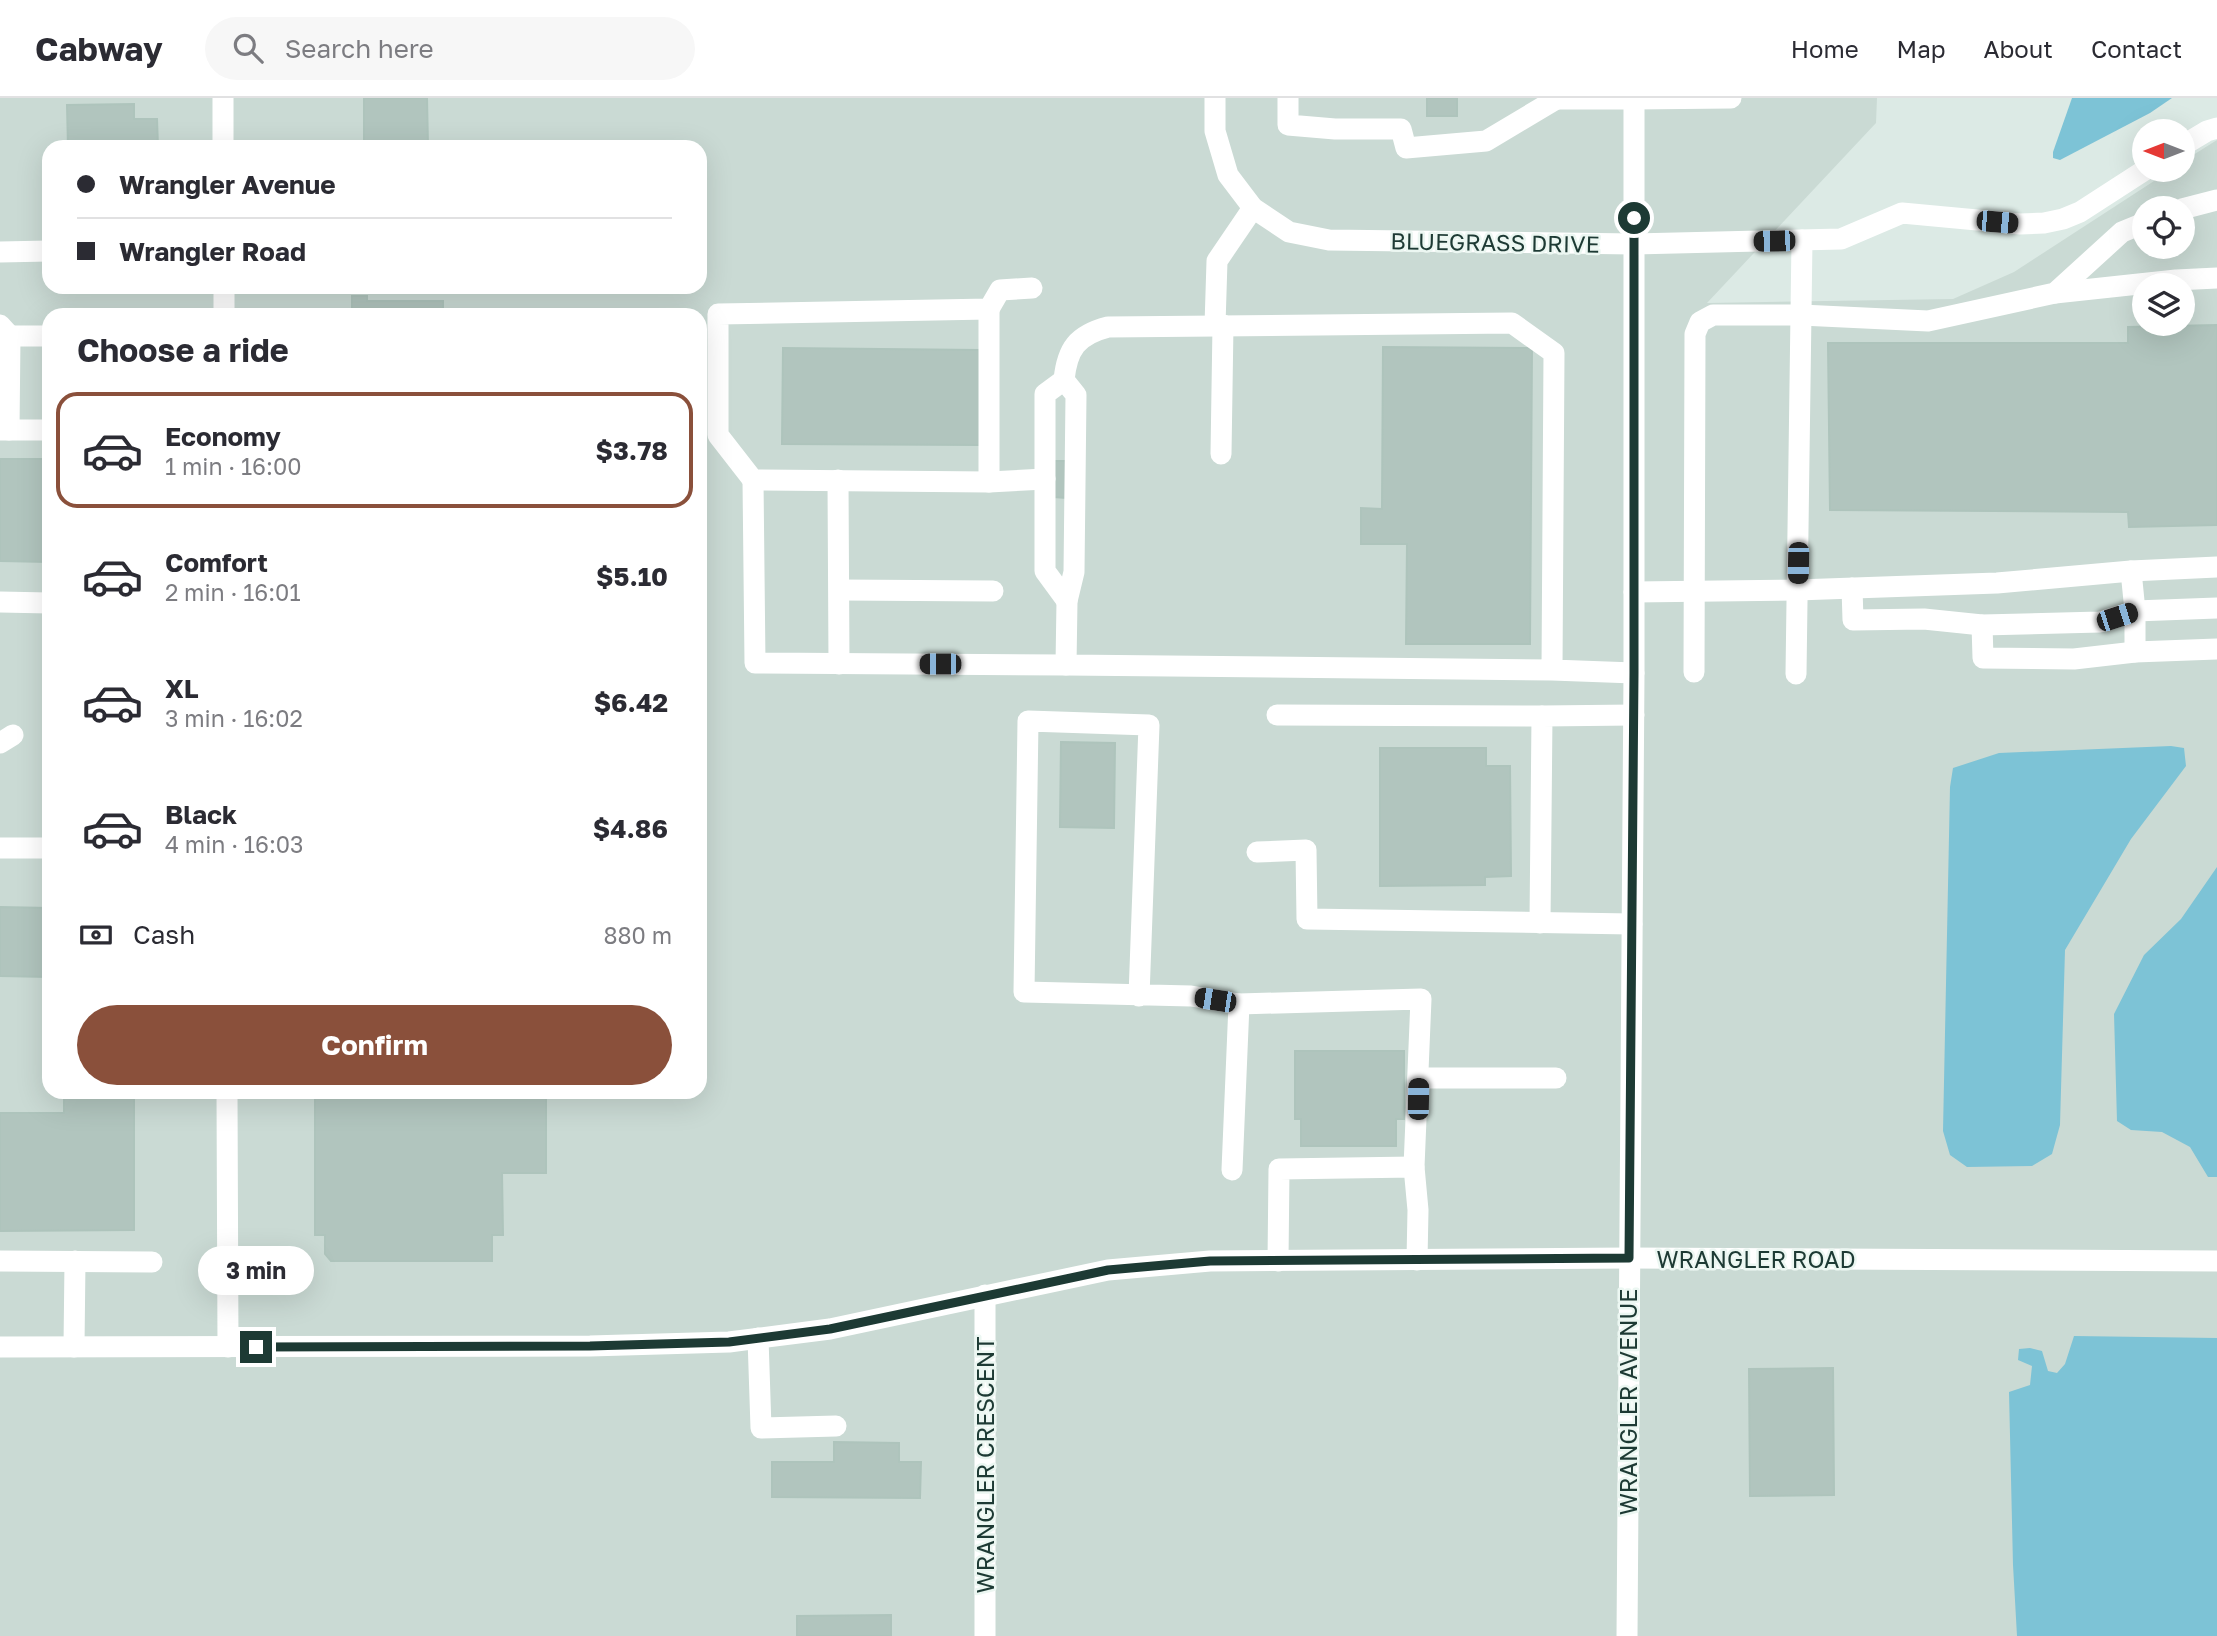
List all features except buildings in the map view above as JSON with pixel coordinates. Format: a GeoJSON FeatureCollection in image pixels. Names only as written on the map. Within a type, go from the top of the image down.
{"type":"FeatureCollection","features":[{"type":"Feature","properties":{"kind":"street"},"geometry":{"type":"LineString","coordinates":[[223,98],[223,140]]}},
{"type":"Feature","properties":{"kind":"street","name":"BLUEGRASS DRIVE"},"geometry":{"type":"LineString","coordinates":[[1215,98],[1215,131],[1228,175],[1253,208],[1289,232],[1329,240],[1634,244],[1841,239],[1902,214],[2020,224],[2044,223],[2080,212],[2132,178]]}},
{"type":"Feature","properties":{"kind":"street"},"geometry":{"type":"LineString","coordinates":[[1288,98],[1288,125],[1335,129],[1401,129],[1406,148],[1486,141],[1558,99],[1731,98]]}},
{"type":"Feature","properties":{"kind":"street","name":"WRANGLER AVENUE"},"geometry":{"type":"LineString","coordinates":[[1627,1636],[1634,715],[1634,99]]}},
{"type":"Feature","properties":{"kind":"street"},"geometry":{"type":"LineString","coordinates":[[2195,138],[2217,128]]}},
{"type":"Feature","properties":{"kind":"street"},"geometry":{"type":"LineString","coordinates":[[2195,206],[2217,200]]}},
{"type":"Feature","properties":{"kind":"street"},"geometry":{"type":"LineString","coordinates":[[1221,454],[1217,261],[1253,208]]}},
{"type":"Feature","properties":{"kind":"street"},"geometry":{"type":"LineString","coordinates":[[2055,293],[2122,232],[2132,228]]}},
{"type":"Feature","properties":{"kind":"street"},"geometry":{"type":"LineString","coordinates":[[1796,674],[1802,240]]}},
{"type":"Feature","properties":{"kind":"street"},"geometry":{"type":"LineString","coordinates":[[0,252],[42,251]]}},
{"type":"Feature","properties":{"kind":"street"},"geometry":{"type":"LineString","coordinates":[[1694,671],[1695,334],[1700,322],[1713,316],[1927,321],[2055,293],[2217,278]]}},
{"type":"Feature","properties":{"kind":"street"},"geometry":{"type":"LineString","coordinates":[[989,482],[989,309],[1000,290],[1032,288]]}},
{"type":"Feature","properties":{"kind":"street"},"geometry":{"type":"LineString","coordinates":[[989,309],[718,314],[718,435],[752,480],[755,663],[1634,673]]}},
{"type":"Feature","properties":{"kind":"street"},"geometry":{"type":"LineString","coordinates":[[1066,665],[1067,601],[1074,572],[1076,395],[1064,380],[1070,351],[1084,336],[1108,327],[1511,323],[1554,353],[1552,670]]}},
{"type":"Feature","properties":{"kind":"street"},"geometry":{"type":"LineString","coordinates":[[42,335],[3,332],[4,430],[42,430]]}},
{"type":"Feature","properties":{"kind":"street"},"geometry":{"type":"LineString","coordinates":[[1064,380],[1045,394],[1045,571],[1067,601]]}},
{"type":"Feature","properties":{"kind":"street"},"geometry":{"type":"LineString","coordinates":[[752,480],[989,482],[1045,479]]}},
{"type":"Feature","properties":{"kind":"street"},"geometry":{"type":"LineString","coordinates":[[838,480],[839,664]]}},
{"type":"Feature","properties":{"kind":"street"},"geometry":{"type":"LineString","coordinates":[[1634,592],[1997,583],[2131,571],[2217,567]]}},
{"type":"Feature","properties":{"kind":"street"},"geometry":{"type":"LineString","coordinates":[[2131,571],[2135,652]]}},
{"type":"Feature","properties":{"kind":"street"},"geometry":{"type":"LineString","coordinates":[[1852,588],[1853,620],[1924,619],[1982,625],[2100,622],[2134,611],[2217,608]]}},
{"type":"Feature","properties":{"kind":"street"},"geometry":{"type":"LineString","coordinates":[[840,590],[993,591]]}},
{"type":"Feature","properties":{"kind":"street"},"geometry":{"type":"LineString","coordinates":[[0,602],[42,603]]}},
{"type":"Feature","properties":{"kind":"street"},"geometry":{"type":"LineString","coordinates":[[1982,625],[1983,658],[2074,659],[2135,652],[2217,649]]}},
{"type":"Feature","properties":{"kind":"street"},"geometry":{"type":"LineString","coordinates":[[1277,715],[1634,715]]}},
{"type":"Feature","properties":{"kind":"street"},"geometry":{"type":"LineString","coordinates":[[1540,923],[1542,716]]}},
{"type":"Feature","properties":{"kind":"street"},"geometry":{"type":"LineString","coordinates":[[1139,996],[1149,725],[1028,721],[1024,992],[1139,996],[1191,996],[1239,1004],[1421,999],[1415,1167],[1417,1260]]}},
{"type":"Feature","properties":{"kind":"street"},"geometry":{"type":"LineString","coordinates":[[0,848],[42,848]]}},
{"type":"Feature","properties":{"kind":"street"},"geometry":{"type":"LineString","coordinates":[[1257,852],[1306,850],[1307,919],[1632,924]]}},
{"type":"Feature","properties":{"kind":"street"},"geometry":{"type":"LineString","coordinates":[[1232,1170],[1239,1004]]}},
{"type":"Feature","properties":{"kind":"street"},"geometry":{"type":"LineString","coordinates":[[1418,1078],[1556,1077]]}},
{"type":"Feature","properties":{"kind":"street"},"geometry":{"type":"LineString","coordinates":[[227,1099],[228,1347]]}},
{"type":"Feature","properties":{"kind":"street"},"geometry":{"type":"LineString","coordinates":[[1278,1261],[1279,1169],[1415,1167]]}},
{"type":"Feature","properties":{"kind":"street","name":"WRANGLER ROAD"},"geometry":{"type":"LineString","coordinates":[[0,1347],[590,1346],[729,1342],[830,1329],[1108,1270],[1210,1261],[1629,1258],[2217,1261]]}},
{"type":"Feature","properties":{"kind":"street"},"geometry":{"type":"LineString","coordinates":[[0,1261],[152,1262]]}},
{"type":"Feature","properties":{"kind":"street"},"geometry":{"type":"LineString","coordinates":[[74,1347],[75,1261]]}},
{"type":"Feature","properties":{"kind":"street","name":"WRANGLER CRESCENT"},"geometry":{"type":"LineString","coordinates":[[985,1295],[985,1636]]}},
{"type":"Feature","properties":{"kind":"street"},"geometry":{"type":"LineString","coordinates":[[758,1338],[761,1428],[836,1426]]}},
{"type":"Feature","properties":{"kind":"shaded area"},"geometry":{"type":"Polygon","coordinates":[[[0,98],[1877,98],[1876,123],[1707,303],[1953,299],[2014,272],[2153,182],[2195,182],[2195,154],[2217,140],[2217,1636],[0,1636],[0,98]]]}},
{"type":"Feature","properties":{"kind":"water"},"geometry":{"type":"Polygon","coordinates":[[[2072,98],[2172,98],[2150,113],[2132,119],[2132,122],[2060,160],[2053,158],[2072,98]]]}},
{"type":"Feature","properties":{"kind":"water"},"geometry":{"type":"Polygon","coordinates":[[[2171,746],[2184,748],[2186,766],[2131,839],[2065,950],[2060,1125],[2052,1154],[2032,1166],[1967,1167],[1950,1155],[1943,1131],[1950,787],[1953,768],[1999,753],[2171,746]]]}},
{"type":"Feature","properties":{"kind":"water"},"geometry":{"type":"Polygon","coordinates":[[[2217,867],[2217,1177],[2208,1177],[2190,1147],[2162,1132],[2131,1130],[2117,1121],[2114,1014],[2144,955],[2181,919],[2217,867]]]}},
{"type":"Feature","properties":{"kind":"water"},"geometry":{"type":"Polygon","coordinates":[[[2074,1336],[2217,1338],[2217,1636],[2017,1636],[2009,1392],[2030,1385],[2032,1366],[2018,1360],[2019,1349],[2042,1351],[2048,1371],[2057,1373],[2065,1364],[2074,1336]]]}},
{"type":"Feature","properties":{"kind":"route"},"geometry":{"type":"LineString","coordinates":[[256,1347],[590,1346],[729,1342],[830,1329],[1108,1270],[1210,1261],[1629,1258],[1634,673],[1634,218]]}}]}
